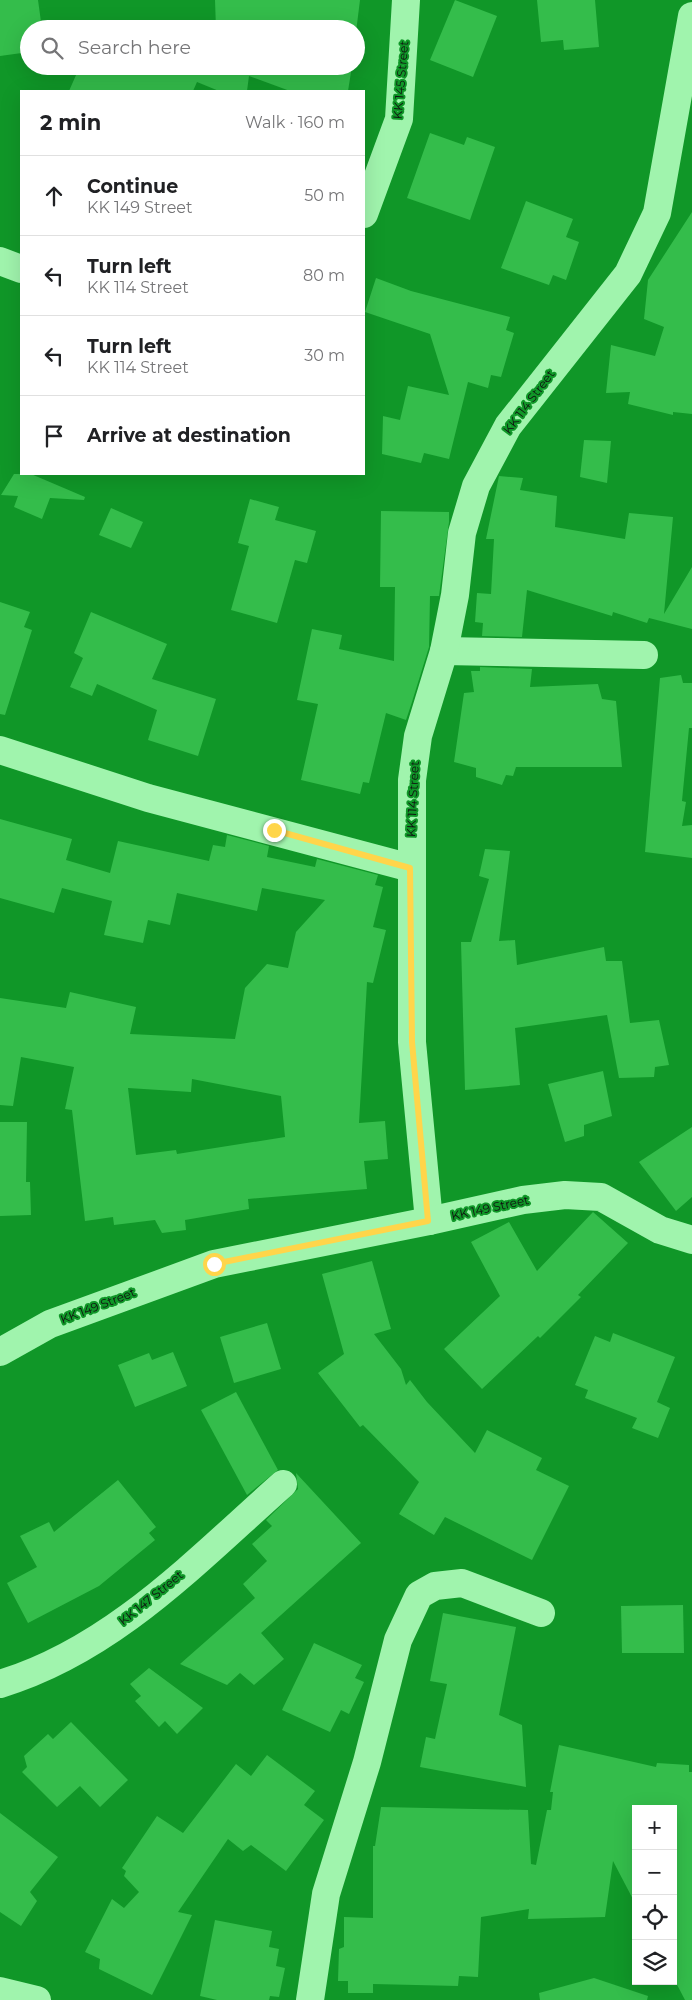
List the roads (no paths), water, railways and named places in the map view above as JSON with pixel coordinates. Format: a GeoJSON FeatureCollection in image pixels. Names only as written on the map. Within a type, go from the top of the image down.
{"type":"FeatureCollection","features":[{"type":"Feature","properties":{"kind":"street","name":"KK 145 Street"},"geometry":{"type":"LineString","coordinates":[[365,211],[399,119],[406,0]]}},
{"type":"Feature","properties":{"kind":"street","name":"KK 114 Street"},"geometry":{"type":"LineString","coordinates":[[428,1221],[412,1042],[410,868],[412,780],[418,736],[444,650],[455,595],[462,533],[476,486],[508,426],[628,274],[657,213],[692,16]]}},
{"type":"Feature","properties":{"kind":"street"},"geometry":{"type":"LineString","coordinates":[[0,260],[20,269]]}},
{"type":"Feature","properties":{"kind":"street"},"geometry":{"type":"LineString","coordinates":[[444,650],[644,655]]}},
{"type":"Feature","properties":{"kind":"street"},"geometry":{"type":"LineString","coordinates":[[0,750],[148,798],[410,868]]}},
{"type":"Feature","properties":{"kind":"street","name":"KK 149 Street"},"geometry":{"type":"LineString","coordinates":[[0,1352],[50,1324],[214,1264],[523,1200],[565,1195],[601,1197],[660,1230],[692,1240]]}},
{"type":"Feature","properties":{"kind":"street","name":"KK 147 Street"},"geometry":{"type":"LineString","coordinates":[[0,1684],[30,1675],[104,1635],[146,1605],[283,1484]]}},
{"type":"Feature","properties":{"kind":"street"},"geometry":{"type":"LineString","coordinates":[[310,2000],[326,1894],[367,1762],[398,1640],[419,1595],[435,1586],[462,1583],[541,1614]]}},
{"type":"Feature","properties":{"kind":"street"},"geometry":{"type":"LineString","coordinates":[[0,1991],[37,2000]]}}]}
